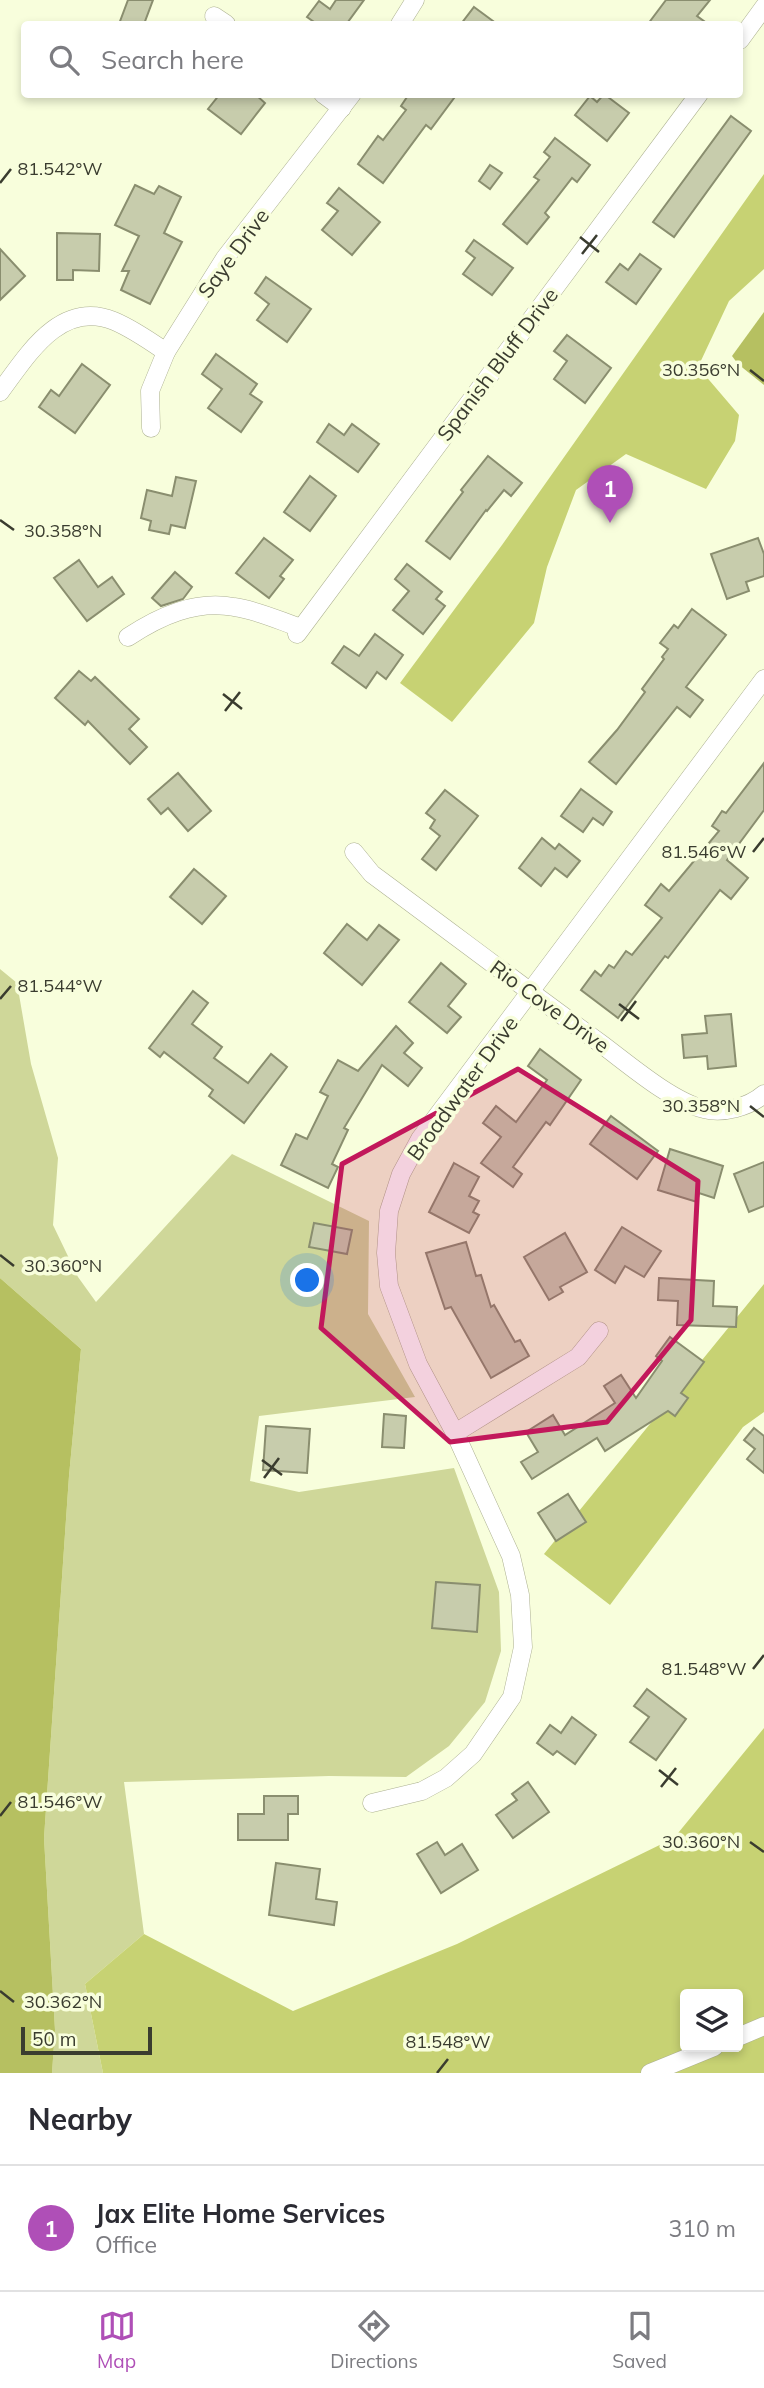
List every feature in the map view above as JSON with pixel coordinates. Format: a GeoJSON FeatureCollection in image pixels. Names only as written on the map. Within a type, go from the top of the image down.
{"type":"FeatureCollection","features":[{"type":"Feature","properties":{"kind":"street"},"geometry":{"type":"LineString","coordinates":[[402,21],[415,0]]}},
{"type":"Feature","properties":{"kind":"street"},"geometry":{"type":"LineString","coordinates":[[743,36],[764,7]]}},
{"type":"Feature","properties":{"kind":"street","name":"Spanish Bluff Drive"},"geometry":{"type":"LineString","coordinates":[[128,637],[148,624],[194,606],[235,607],[299,631],[696,98]]}},
{"type":"Feature","properties":{"kind":"street","name":"Saye Drive"},"geometry":{"type":"LineString","coordinates":[[151,428],[150,391],[166,352],[225,258],[347,101]]}},
{"type":"Feature","properties":{"kind":"street"},"geometry":{"type":"LineString","coordinates":[[0,392],[50,330],[72,319],[94,317],[113,320],[166,352]]}},
{"type":"Feature","properties":{"kind":"street","name":"Broadwater Drive"},"geometry":{"type":"LineString","coordinates":[[372,1803],[422,1791],[446,1778],[473,1754],[512,1697],[523,1647],[520,1595],[511,1556],[455,1433],[418,1364],[388,1286],[386,1253],[389,1211],[401,1174],[420,1139],[764,679]]}},
{"type":"Feature","properties":{"kind":"street","name":"Rio Cove Drive"},"geometry":{"type":"LineString","coordinates":[[354,852],[372,874],[674,1096],[704,1109],[730,1110],[757,1101],[764,1094]]}},
{"type":"Feature","properties":{"kind":"street"},"geometry":{"type":"LineString","coordinates":[[455,1433],[578,1357],[598,1331]]}},
{"type":"Feature","properties":{"kind":"street"},"geometry":{"type":"LineString","coordinates":[[743,2035],[764,2026]]}},
{"type":"Feature","properties":{"kind":"street"},"geometry":{"type":"LineString","coordinates":[[650,2073],[702,2052]]}},
{"type":"Feature","properties":{"kind":"highlighted area"},"geometry":{"type":"Polygon","coordinates":[[[518,1069],[698,1181],[691,1320],[607,1422],[450,1442],[321,1328],[342,1164],[518,1069]]]}},
{"type":"Feature","properties":{"kind":"shaded area"},"geometry":{"type":"Polygon","coordinates":[[[764,174],[764,269],[729,301],[698,367],[739,415],[735,441],[706,489],[626,454],[576,490],[547,567],[534,623],[452,722],[400,683],[502,545],[764,174]]]}},
{"type":"Feature","properties":{"kind":"shaded area"},"geometry":{"type":"Polygon","coordinates":[[[764,312],[764,385],[732,356],[764,312]]]}},
{"type":"Feature","properties":{"kind":"shaded area"},"geometry":{"type":"Polygon","coordinates":[[[0,969],[17,983],[31,1064],[58,1158],[53,1225],[78,1277],[96,1302],[232,1154],[369,1221],[368,1314],[415,1397],[259,1416],[250,1481],[299,1492],[454,1468],[499,1592],[501,1651],[485,1702],[449,1746],[406,1777],[329,1776],[124,1782],[144,1934],[85,1984],[103,2073],[52,2073],[55,2030],[44,1838],[69,1476],[81,1349],[0,1278],[0,969]]]}},
{"type":"Feature","properties":{"kind":"shaded area"},"geometry":{"type":"Polygon","coordinates":[[[0,1278],[81,1349],[69,1476],[44,1838],[55,2030],[52,2073],[0,2073],[0,1278]]]}},
{"type":"Feature","properties":{"kind":"shaded area"},"geometry":{"type":"Polygon","coordinates":[[[764,1284],[764,1412],[743,1427],[610,1605],[544,1554],[764,1284]]]}},
{"type":"Feature","properties":{"kind":"shaded area"},"geometry":{"type":"Polygon","coordinates":[[[764,1728],[764,2073],[103,2073],[85,1984],[144,1934],[293,2011],[457,1944],[674,1838],[764,1728]]]}},
{"type":"Feature","properties":{"kind":"building"},"geometry":{"type":"Polygon","coordinates":[[[128,0],[153,0],[145,21],[120,21],[128,0]]]}},
{"type":"Feature","properties":{"kind":"building"},"geometry":{"type":"Polygon","coordinates":[[[336,0],[364,0],[349,21],[313,21],[307,17],[319,1],[330,9],[336,0]]]}},
{"type":"Feature","properties":{"kind":"building"},"geometry":{"type":"Polygon","coordinates":[[[666,0],[710,0],[697,16],[704,21],[650,21],[666,0]]]}},
{"type":"Feature","properties":{"kind":"building"},"geometry":{"type":"Polygon","coordinates":[[[474,7],[493,21],[463,21],[474,7]]]}},
{"type":"Feature","properties":{"kind":"building"},"geometry":{"type":"Polygon","coordinates":[[[217,98],[259,98],[265,103],[241,134],[208,109],[217,98]]]}},
{"type":"Feature","properties":{"kind":"building"},"geometry":{"type":"Polygon","coordinates":[[[406,98],[454,98],[431,129],[426,125],[383,183],[358,164],[378,136],[383,140],[406,110],[401,106],[406,98]]]}},
{"type":"Feature","properties":{"kind":"building"},"geometry":{"type":"Polygon","coordinates":[[[588,98],[597,102],[600,98],[609,98],[629,113],[607,141],[575,115],[588,98]]]}},
{"type":"Feature","properties":{"kind":"building"},"geometry":{"type":"Polygon","coordinates":[[[731,116],[751,131],[674,237],[653,222],[731,116]]]}},
{"type":"Feature","properties":{"kind":"building"},"geometry":{"type":"Polygon","coordinates":[[[555,138],[590,165],[577,182],[572,178],[545,213],[549,217],[527,244],[503,224],[539,180],[534,177],[550,157],[544,152],[555,138]]]}},
{"type":"Feature","properties":{"kind":"building"},"geometry":{"type":"Polygon","coordinates":[[[490,165],[502,173],[490,189],[479,181],[490,165]]]}},
{"type":"Feature","properties":{"kind":"building"},"geometry":{"type":"Polygon","coordinates":[[[135,185],[154,194],[159,186],[181,197],[164,233],[182,242],[150,304],[121,290],[129,271],[122,271],[139,236],[115,225],[135,185]]]}},
{"type":"Feature","properties":{"kind":"building"},"geometry":{"type":"Polygon","coordinates":[[[339,188],[380,222],[352,255],[322,230],[338,211],[327,203],[339,188]]]}},
{"type":"Feature","properties":{"kind":"building"},"geometry":{"type":"Polygon","coordinates":[[[57,233],[100,234],[99,271],[73,270],[73,280],[57,280],[57,233]]]}},
{"type":"Feature","properties":{"kind":"building"},"geometry":{"type":"Polygon","coordinates":[[[474,240],[513,268],[492,295],[463,274],[475,258],[466,251],[474,240]]]}},
{"type":"Feature","properties":{"kind":"building"},"geometry":{"type":"Polygon","coordinates":[[[0,249],[25,276],[0,300],[0,249]]]}},
{"type":"Feature","properties":{"kind":"building"},"geometry":{"type":"Polygon","coordinates":[[[640,254],[661,269],[636,304],[606,282],[620,264],[628,270],[640,254]]]}},
{"type":"Feature","properties":{"kind":"building"},"geometry":{"type":"Polygon","coordinates":[[[266,277],[311,309],[287,342],[257,320],[269,304],[255,293],[266,277]]]}},
{"type":"Feature","properties":{"kind":"building"},"geometry":{"type":"Polygon","coordinates":[[[567,335],[611,368],[585,403],[554,379],[567,361],[554,351],[567,335]]]}},
{"type":"Feature","properties":{"kind":"building"},"geometry":{"type":"Polygon","coordinates":[[[216,354],[257,384],[250,394],[262,402],[241,432],[208,408],[222,389],[202,374],[216,354]]]}},
{"type":"Feature","properties":{"kind":"building"},"geometry":{"type":"Polygon","coordinates":[[[82,364],[110,385],[75,433],[39,407],[51,390],[59,396],[82,364]]]}},
{"type":"Feature","properties":{"kind":"building"},"geometry":{"type":"Polygon","coordinates":[[[329,424],[344,435],[352,424],[379,444],[358,472],[317,442],[329,424]]]}},
{"type":"Feature","properties":{"kind":"building"},"geometry":{"type":"Polygon","coordinates":[[[488,456],[522,483],[511,496],[504,490],[450,559],[426,541],[488,456]]]}},
{"type":"Feature","properties":{"kind":"building"},"geometry":{"type":"Polygon","coordinates":[[[310,476],[336,496],[310,531],[284,512],[310,476]]]}},
{"type":"Feature","properties":{"kind":"building"},"geometry":{"type":"Polygon","coordinates":[[[176,477],[196,481],[185,528],[171,525],[169,534],[149,530],[151,521],[141,518],[147,490],[172,496],[176,477]]]}},
{"type":"Feature","properties":{"kind":"building"},"geometry":{"type":"Polygon","coordinates":[[[264,538],[293,560],[280,576],[284,579],[269,598],[236,573],[264,538]]]}},
{"type":"Feature","properties":{"kind":"building"},"geometry":{"type":"Polygon","coordinates":[[[758,538],[764,554],[764,576],[746,582],[749,591],[727,599],[711,554],[758,538]]]}},
{"type":"Feature","properties":{"kind":"building"},"geometry":{"type":"Polygon","coordinates":[[[79,560],[98,587],[112,577],[124,594],[87,621],[54,578],[79,560]]]}},
{"type":"Feature","properties":{"kind":"building"},"geometry":{"type":"Polygon","coordinates":[[[407,564],[442,592],[436,599],[445,606],[423,634],[393,610],[409,591],[395,579],[407,564]]]}},
{"type":"Feature","properties":{"kind":"building"},"geometry":{"type":"Polygon","coordinates":[[[175,572],[192,587],[183,599],[161,606],[152,598],[175,572]]]}},
{"type":"Feature","properties":{"kind":"building"},"geometry":{"type":"Polygon","coordinates":[[[692,609],[726,635],[686,687],[703,700],[690,717],[677,707],[616,784],[589,762],[645,692],[642,689],[668,649],[660,643],[674,625],[678,628],[692,609]]]}},
{"type":"Feature","properties":{"kind":"building"},"geometry":{"type":"Polygon","coordinates":[[[375,634],[403,655],[386,679],[377,672],[366,688],[332,663],[344,646],[359,656],[375,634]]]}},
{"type":"Feature","properties":{"kind":"building"},"geometry":{"type":"Polygon","coordinates":[[[79,671],[91,681],[95,677],[139,719],[129,729],[147,747],[130,764],[88,721],[85,725],[55,698],[79,671]]]}},
{"type":"Feature","properties":{"kind":"building"},"geometry":{"type":"Polygon","coordinates":[[[764,763],[764,810],[727,860],[748,878],[731,899],[720,890],[618,1018],[581,990],[595,971],[601,976],[609,965],[614,968],[626,951],[632,955],[662,918],[645,905],[661,884],[669,891],[719,831],[712,826],[722,811],[726,813],[764,763]]]}},
{"type":"Feature","properties":{"kind":"building"},"geometry":{"type":"Polygon","coordinates":[[[178,773],[211,811],[188,831],[168,808],[161,814],[148,799],[178,773]]]}},
{"type":"Feature","properties":{"kind":"building"},"geometry":{"type":"Polygon","coordinates":[[[581,789],[612,812],[603,825],[593,818],[583,832],[561,816],[581,789]]]}},
{"type":"Feature","properties":{"kind":"building"},"geometry":{"type":"Polygon","coordinates":[[[445,790],[478,816],[436,870],[422,859],[440,836],[430,828],[435,820],[426,813],[445,790]]]}},
{"type":"Feature","properties":{"kind":"building"},"geometry":{"type":"Polygon","coordinates":[[[542,838],[555,849],[559,844],[580,861],[567,877],[555,868],[541,886],[519,868],[542,838]]]}},
{"type":"Feature","properties":{"kind":"building"},"geometry":{"type":"Polygon","coordinates":[[[194,869],[226,896],[202,924],[170,897],[194,869]]]}},
{"type":"Feature","properties":{"kind":"building"},"geometry":{"type":"Polygon","coordinates":[[[347,924],[367,940],[379,925],[399,940],[362,985],[324,953],[347,924]]]}},
{"type":"Feature","properties":{"kind":"building"},"geometry":{"type":"Polygon","coordinates":[[[441,963],[466,984],[448,1006],[461,1017],[447,1033],[409,1002],[441,963]]]}},
{"type":"Feature","properties":{"kind":"building"},"geometry":{"type":"Polygon","coordinates":[[[193,991],[208,1003],[192,1024],[222,1047],[214,1058],[248,1083],[271,1054],[287,1067],[244,1123],[209,1096],[213,1090],[164,1052],[160,1057],[149,1048],[193,991]]]}},
{"type":"Feature","properties":{"kind":"building"},"geometry":{"type":"Polygon","coordinates":[[[731,1014],[736,1066],[708,1069],[707,1056],[684,1058],[682,1035],[707,1033],[705,1016],[731,1014]]]}},
{"type":"Feature","properties":{"kind":"building"},"geometry":{"type":"Polygon","coordinates":[[[396,1026],[413,1043],[404,1053],[422,1068],[408,1086],[382,1065],[344,1128],[348,1130],[332,1164],[338,1167],[328,1188],[281,1165],[296,1134],[307,1139],[328,1096],[320,1092],[338,1060],[358,1071],[396,1026]]]}},
{"type":"Feature","properties":{"kind":"building"},"geometry":{"type":"Polygon","coordinates":[[[540,1049],[581,1080],[550,1125],[546,1122],[513,1167],[522,1174],[513,1187],[481,1163],[501,1137],[483,1123],[496,1106],[516,1122],[547,1080],[528,1066],[540,1049]]]}},
{"type":"Feature","properties":{"kind":"building"},"geometry":{"type":"Polygon","coordinates":[[[611,1116],[658,1151],[637,1179],[590,1144],[611,1116]]]}},
{"type":"Feature","properties":{"kind":"building"},"geometry":{"type":"Polygon","coordinates":[[[670,1149],[723,1166],[714,1198],[699,1193],[697,1202],[658,1190],[670,1149]]]}},
{"type":"Feature","properties":{"kind":"building"},"geometry":{"type":"Polygon","coordinates":[[[764,1162],[764,1206],[749,1212],[734,1174],[764,1162]]]}},
{"type":"Feature","properties":{"kind":"building"},"geometry":{"type":"Polygon","coordinates":[[[454,1163],[479,1177],[469,1196],[479,1201],[473,1212],[479,1215],[469,1233],[429,1212],[454,1163]]]}},
{"type":"Feature","properties":{"kind":"building"},"geometry":{"type":"Polygon","coordinates":[[[314,1223],[352,1230],[347,1254],[309,1247],[314,1223]]]}},
{"type":"Feature","properties":{"kind":"building"},"geometry":{"type":"Polygon","coordinates":[[[622,1227],[661,1251],[644,1277],[625,1266],[615,1283],[595,1270],[622,1227]]]}},
{"type":"Feature","properties":{"kind":"building"},"geometry":{"type":"Polygon","coordinates":[[[565,1233],[587,1272],[560,1287],[563,1292],[549,1300],[524,1257],[565,1233]]]}},
{"type":"Feature","properties":{"kind":"building"},"geometry":{"type":"Polygon","coordinates":[[[466,1242],[476,1276],[481,1275],[491,1307],[494,1305],[515,1342],[520,1340],[529,1356],[491,1378],[451,1307],[445,1309],[426,1253],[466,1242]]]}},
{"type":"Feature","properties":{"kind":"building"},"geometry":{"type":"Polygon","coordinates":[[[659,1278],[714,1281],[713,1306],[737,1307],[736,1327],[677,1325],[678,1301],[658,1300],[659,1278]]]}},
{"type":"Feature","properties":{"kind":"building"},"geometry":{"type":"Polygon","coordinates":[[[670,1337],[704,1362],[681,1393],[688,1398],[675,1416],[668,1411],[605,1451],[597,1438],[532,1479],[521,1462],[538,1452],[526,1432],[553,1415],[565,1435],[615,1403],[604,1386],[621,1375],[636,1398],[662,1361],[656,1356],[670,1337]]]}},
{"type":"Feature","properties":{"kind":"building"},"geometry":{"type":"Polygon","coordinates":[[[384,1414],[406,1416],[404,1448],[382,1447],[384,1414]]]}},
{"type":"Feature","properties":{"kind":"building"},"geometry":{"type":"Polygon","coordinates":[[[266,1426],[310,1429],[307,1473],[263,1470],[266,1426]]]}},
{"type":"Feature","properties":{"kind":"building"},"geometry":{"type":"Polygon","coordinates":[[[754,1428],[764,1436],[764,1473],[747,1459],[755,1449],[744,1440],[754,1428]]]}},
{"type":"Feature","properties":{"kind":"building"},"geometry":{"type":"Polygon","coordinates":[[[568,1494],[586,1522],[556,1541],[538,1513],[568,1494]]]}},
{"type":"Feature","properties":{"kind":"building"},"geometry":{"type":"Polygon","coordinates":[[[436,1582],[480,1585],[477,1632],[432,1628],[436,1582]]]}},
{"type":"Feature","properties":{"kind":"building"},"geometry":{"type":"Polygon","coordinates":[[[647,1689],[686,1719],[656,1760],[630,1742],[649,1717],[634,1706],[647,1689]]]}},
{"type":"Feature","properties":{"kind":"building"},"geometry":{"type":"Polygon","coordinates":[[[572,1717],[596,1735],[575,1764],[557,1751],[553,1755],[537,1743],[550,1725],[561,1733],[572,1717]]]}},
{"type":"Feature","properties":{"kind":"building"},"geometry":{"type":"Polygon","coordinates":[[[528,1782],[549,1812],[513,1838],[496,1815],[517,1800],[512,1794],[528,1782]]]}},
{"type":"Feature","properties":{"kind":"building"},"geometry":{"type":"Polygon","coordinates":[[[264,1796],[298,1796],[298,1814],[288,1814],[288,1840],[238,1840],[238,1814],[264,1814],[264,1796]]]}},
{"type":"Feature","properties":{"kind":"building"},"geometry":{"type":"Polygon","coordinates":[[[437,1842],[445,1855],[462,1844],[478,1870],[441,1893],[417,1854],[437,1842]]]}},
{"type":"Feature","properties":{"kind":"building"},"geometry":{"type":"Polygon","coordinates":[[[276,1863],[320,1869],[316,1899],[337,1902],[334,1925],[269,1915],[276,1863]]]}},
{"type":"Feature","properties":{"kind":"place","name":"Jax Elite Home Services"},"geometry":{"type":"Point","coordinates":[610,523]}}]}
